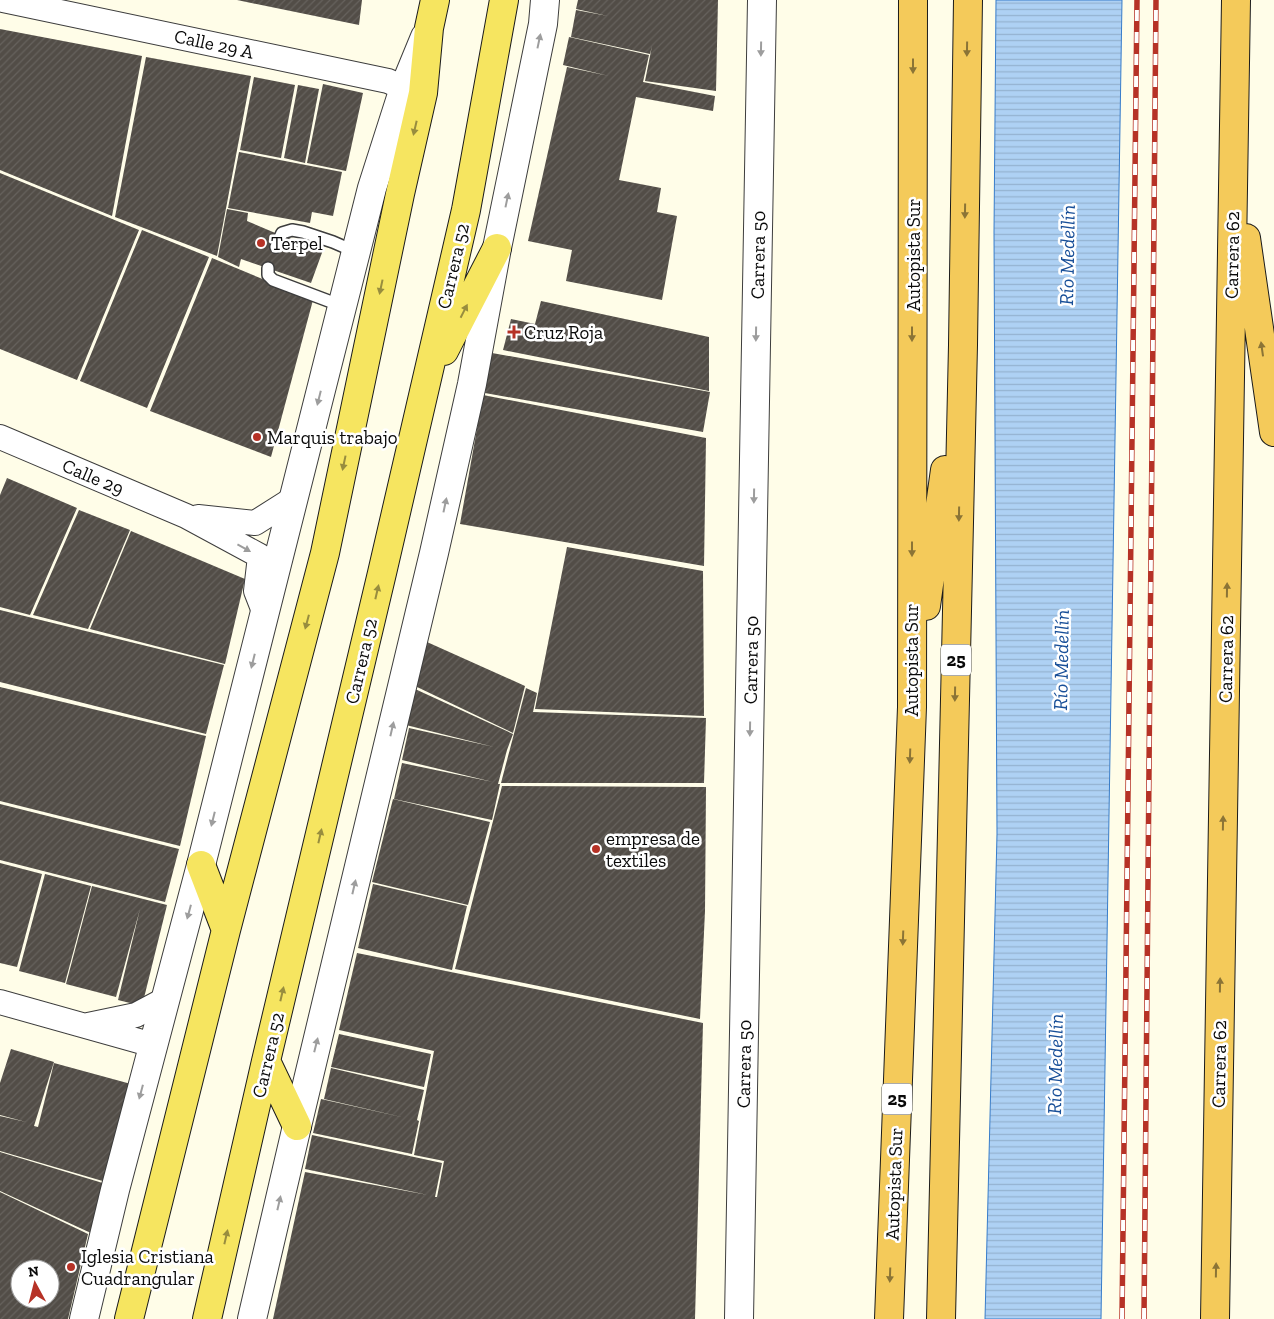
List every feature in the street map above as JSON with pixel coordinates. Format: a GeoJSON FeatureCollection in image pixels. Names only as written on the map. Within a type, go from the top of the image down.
{"type":"FeatureCollection","features":[{"type":"Feature","properties":{"kind":"highway","name":"Autopista Sur"},"geometry":{"type":"LineString","coordinates":[[889,1319],[912,707],[913,0]]}},
{"type":"Feature","properties":{"kind":"highway","name":"25"},"geometry":{"type":"LineString","coordinates":[[941,1319],[963,345],[968,0]]}},
{"type":"Feature","properties":{"kind":"highway","name":"Carrera 62"},"geometry":{"type":"LineString","coordinates":[[1215,1319],[1236,0]]}},
{"type":"Feature","properties":{"kind":"highway"},"geometry":{"type":"LineString","coordinates":[[1234,155],[1274,432]]}},
{"type":"Feature","properties":{"kind":"highway"},"geometry":{"type":"LineString","coordinates":[[912,707],[963,345]]}},
{"type":"Feature","properties":{"kind":"main road"},"geometry":{"type":"LineString","coordinates":[[129,1319],[226,930],[325,554],[400,194],[414,90],[435,0]]}},
{"type":"Feature","properties":{"kind":"main road","name":"Carrera 52"},"geometry":{"type":"LineString","coordinates":[[208,1319],[266,1060],[426,385],[469,195],[504,0]]}},
{"type":"Feature","properties":{"kind":"main road"},"geometry":{"type":"LineString","coordinates":[[426,385],[497,248]]}},
{"type":"Feature","properties":{"kind":"main road"},"geometry":{"type":"LineString","coordinates":[[201,865],[226,930]]}},
{"type":"Feature","properties":{"kind":"main road"},"geometry":{"type":"LineString","coordinates":[[266,1060],[297,1126]]}},
{"type":"Feature","properties":{"kind":"street","name":"Calle 29 A"},"geometry":{"type":"LineString","coordinates":[[3,0],[388,81],[414,90]]}},
{"type":"Feature","properties":{"kind":"street","name":"Carrera 52"},"geometry":{"type":"LineString","coordinates":[[252,1319],[434,553],[472,384],[497,248],[543,24],[545,0]]}},
{"type":"Feature","properties":{"kind":"street","name":"Carrera 50"},"geometry":{"type":"LineString","coordinates":[[739,1319],[762,0]]}},
{"type":"Feature","properties":{"kind":"street"},"geometry":{"type":"LineString","coordinates":[[84,1319],[115,1190],[201,865],[372,188],[414,90]]}},
{"type":"Feature","properties":{"kind":"street","name":"Calle 29"},"geometry":{"type":"LineString","coordinates":[[0,437],[186,516],[260,556],[256,591],[265,614]]}},
{"type":"Feature","properties":{"kind":"street","name":"Calle 29"},"geometry":{"type":"LineString","coordinates":[[186,516],[256,523],[293,499]]}},
{"type":"Feature","properties":{"kind":"street"},"geometry":{"type":"LineString","coordinates":[[83,1026],[136,1015],[166,1000]]}},
{"type":"Feature","properties":{"kind":"street"},"geometry":{"type":"LineString","coordinates":[[0,1002],[153,1045]]}},
{"type":"Feature","properties":{"kind":"lane"},"geometry":{"type":"LineString","coordinates":[[276,247],[282,233],[292,230],[333,242],[356,252]]}},
{"type":"Feature","properties":{"kind":"lane"},"geometry":{"type":"LineString","coordinates":[[268,268],[268,274],[273,280],[342,306]]}},
{"type":"Feature","properties":{"kind":"water","name":"Río Medellín"},"geometry":{"type":"Polygon","coordinates":[[[996,0],[1122,0],[1101,1319],[985,1319],[997,834],[994,232],[996,0]]]}},
{"type":"Feature","properties":{"kind":"building"},"geometry":{"type":"Polygon","coordinates":[[[237,0],[362,0],[359,25],[237,0]]]}},
{"type":"Feature","properties":{"kind":"building"},"geometry":{"type":"Polygon","coordinates":[[[578,0],[718,0],[716,91],[645,81],[652,46],[650,54],[571,37],[576,10],[608,16],[576,9],[578,0]]]}},
{"type":"Feature","properties":{"kind":"building"},"geometry":{"type":"Polygon","coordinates":[[[0,29],[142,56],[112,216],[0,170],[0,29]]]}},
{"type":"Feature","properties":{"kind":"building"},"geometry":{"type":"Polygon","coordinates":[[[569,37],[649,55],[643,82],[715,96],[713,111],[636,97],[619,180],[661,188],[657,212],[677,216],[662,300],[566,281],[572,250],[528,241],[567,67],[609,76],[563,65],[569,37]]]}},
{"type":"Feature","properties":{"kind":"building"},"geometry":{"type":"Polygon","coordinates":[[[146,57],[251,76],[217,256],[115,217],[146,57]]]}},
{"type":"Feature","properties":{"kind":"building"},"geometry":{"type":"Polygon","coordinates":[[[254,77],[295,85],[281,158],[240,150],[254,77]]]}},
{"type":"Feature","properties":{"kind":"building"},"geometry":{"type":"Polygon","coordinates":[[[323,84],[363,93],[346,171],[307,163],[323,84]]]}},
{"type":"Feature","properties":{"kind":"building"},"geometry":{"type":"Polygon","coordinates":[[[298,85],[319,89],[305,163],[284,158],[298,85]]]}},
{"type":"Feature","properties":{"kind":"building"},"geometry":{"type":"Polygon","coordinates":[[[239,152],[342,172],[333,216],[312,212],[310,223],[228,208],[239,152]]]}},
{"type":"Feature","properties":{"kind":"building"},"geometry":{"type":"Polygon","coordinates":[[[0,173],[139,230],[77,380],[0,349],[0,173]]]}},
{"type":"Feature","properties":{"kind":"building","name":"Terpel"},"geometry":{"type":"Polygon","coordinates":[[[227,209],[248,213],[247,221],[323,250],[311,283],[241,259],[239,267],[218,257],[227,209]]]}},
{"type":"Feature","properties":{"kind":"building"},"geometry":{"type":"Polygon","coordinates":[[[142,230],[209,257],[147,408],[80,381],[142,230]]]}},
{"type":"Feature","properties":{"kind":"building"},"geometry":{"type":"Polygon","coordinates":[[[212,258],[313,300],[271,457],[150,411],[212,258]]]}},
{"type":"Feature","properties":{"kind":"building"},"geometry":{"type":"Polygon","coordinates":[[[541,301],[709,337],[709,391],[503,350],[511,319],[535,324],[541,301]]]}},
{"type":"Feature","properties":{"kind":"building"},"geometry":{"type":"Polygon","coordinates":[[[492,353],[710,392],[703,432],[485,393],[492,353]]]}},
{"type":"Feature","properties":{"kind":"building"},"geometry":{"type":"Polygon","coordinates":[[[483,395],[706,438],[704,566],[460,524],[483,395]]]}},
{"type":"Feature","properties":{"kind":"building"},"geometry":{"type":"Polygon","coordinates":[[[7,478],[77,508],[30,615],[0,607],[0,495],[7,478]]]}},
{"type":"Feature","properties":{"kind":"building"},"geometry":{"type":"Polygon","coordinates":[[[79,510],[130,530],[88,629],[33,615],[79,510]]]}},
{"type":"Feature","properties":{"kind":"building"},"geometry":{"type":"Polygon","coordinates":[[[131,531],[245,579],[225,664],[90,629],[131,531]]]}},
{"type":"Feature","properties":{"kind":"building"},"geometry":{"type":"Polygon","coordinates":[[[567,547],[703,571],[704,716],[535,709],[567,547]]]}},
{"type":"Feature","properties":{"kind":"building"},"geometry":{"type":"Polygon","coordinates":[[[0,610],[224,665],[206,734],[0,682],[0,610]]]}},
{"type":"Feature","properties":{"kind":"building"},"geometry":{"type":"Polygon","coordinates":[[[427,642],[525,686],[513,733],[415,686],[427,642]]]}},
{"type":"Feature","properties":{"kind":"building"},"geometry":{"type":"Polygon","coordinates":[[[0,687],[206,736],[180,846],[0,801],[0,687]]]}},
{"type":"Feature","properties":{"kind":"building"},"geometry":{"type":"Polygon","coordinates":[[[526,688],[537,693],[533,712],[706,718],[704,783],[501,783],[526,688]]]}},
{"type":"Feature","properties":{"kind":"building"},"geometry":{"type":"Polygon","coordinates":[[[415,689],[513,734],[498,784],[500,784],[492,820],[394,799],[402,763],[493,782],[402,760],[409,728],[494,747],[406,725],[415,689]]]}},
{"type":"Feature","properties":{"kind":"building","name":"empresa de textiles"},"geometry":{"type":"Polygon","coordinates":[[[502,786],[706,787],[705,911],[700,1019],[455,969],[502,786]]]}},
{"type":"Feature","properties":{"kind":"building"},"geometry":{"type":"Polygon","coordinates":[[[393,799],[490,822],[468,905],[372,882],[393,799]]]}},
{"type":"Feature","properties":{"kind":"building"},"geometry":{"type":"Polygon","coordinates":[[[0,804],[179,849],[165,902],[0,860],[0,804]]]}},
{"type":"Feature","properties":{"kind":"building"},"geometry":{"type":"Polygon","coordinates":[[[0,863],[42,874],[17,967],[0,963],[0,863]]]}},
{"type":"Feature","properties":{"kind":"building"},"geometry":{"type":"Polygon","coordinates":[[[45,874],[91,886],[65,983],[19,971],[45,874]]]}},
{"type":"Feature","properties":{"kind":"building"},"geometry":{"type":"Polygon","coordinates":[[[373,884],[467,906],[452,970],[358,948],[373,884]]]}},
{"type":"Feature","properties":{"kind":"building"},"geometry":{"type":"Polygon","coordinates":[[[92,886],[167,905],[142,1006],[118,1000],[140,909],[116,997],[66,984],[92,886]]]}},
{"type":"Feature","properties":{"kind":"building"},"geometry":{"type":"Polygon","coordinates":[[[357,953],[703,1023],[695,1319],[273,1319],[305,1172],[428,1195],[305,1169],[312,1135],[442,1163],[435,1197],[437,1197],[444,1161],[414,1155],[434,1051],[339,1030],[357,953]]]}},
{"type":"Feature","properties":{"kind":"building"},"geometry":{"type":"Polygon","coordinates":[[[339,1034],[431,1054],[424,1087],[331,1067],[339,1034]]]}},
{"type":"Feature","properties":{"kind":"building"},"geometry":{"type":"Polygon","coordinates":[[[11,1049],[54,1062],[34,1126],[38,1127],[54,1063],[131,1084],[106,1182],[0,1151],[0,1116],[26,1122],[0,1115],[0,1083],[11,1049]]]}},
{"type":"Feature","properties":{"kind":"building"},"geometry":{"type":"Polygon","coordinates":[[[331,1068],[424,1090],[412,1154],[313,1133],[321,1099],[406,1118],[324,1099],[331,1068]]]}},
{"type":"Feature","properties":{"kind":"building"},"geometry":{"type":"Polygon","coordinates":[[[0,1152],[106,1184],[93,1234],[0,1191],[0,1152]]]}},
{"type":"Feature","properties":{"kind":"building"},"geometry":{"type":"Polygon","coordinates":[[[0,1192],[88,1234],[68,1319],[0,1319],[0,1192]]]}},
{"type":"Feature","properties":{"kind":"railway"},"geometry":{"type":"LineString","coordinates":[[1122,1319],[1137,0]]}},
{"type":"Feature","properties":{"kind":"railway"},"geometry":{"type":"LineString","coordinates":[[1144,1319],[1156,0]]}},
{"type":"Feature","properties":{"kind":"place","name":"Terpel"},"geometry":{"type":"Point","coordinates":[261,243]}},
{"type":"Feature","properties":{"kind":"place","name":"Cruz Roja"},"geometry":{"type":"Point","coordinates":[514,332]}},
{"type":"Feature","properties":{"kind":"place","name":"Marquis trabajo"},"geometry":{"type":"Point","coordinates":[257,437]}},
{"type":"Feature","properties":{"kind":"place","name":"empresa de textiles"},"geometry":{"type":"Point","coordinates":[596,849]}},
{"type":"Feature","properties":{"kind":"place","name":"Iglesia Cristiana Cuadrangular"},"geometry":{"type":"Point","coordinates":[71,1267]}}]}
